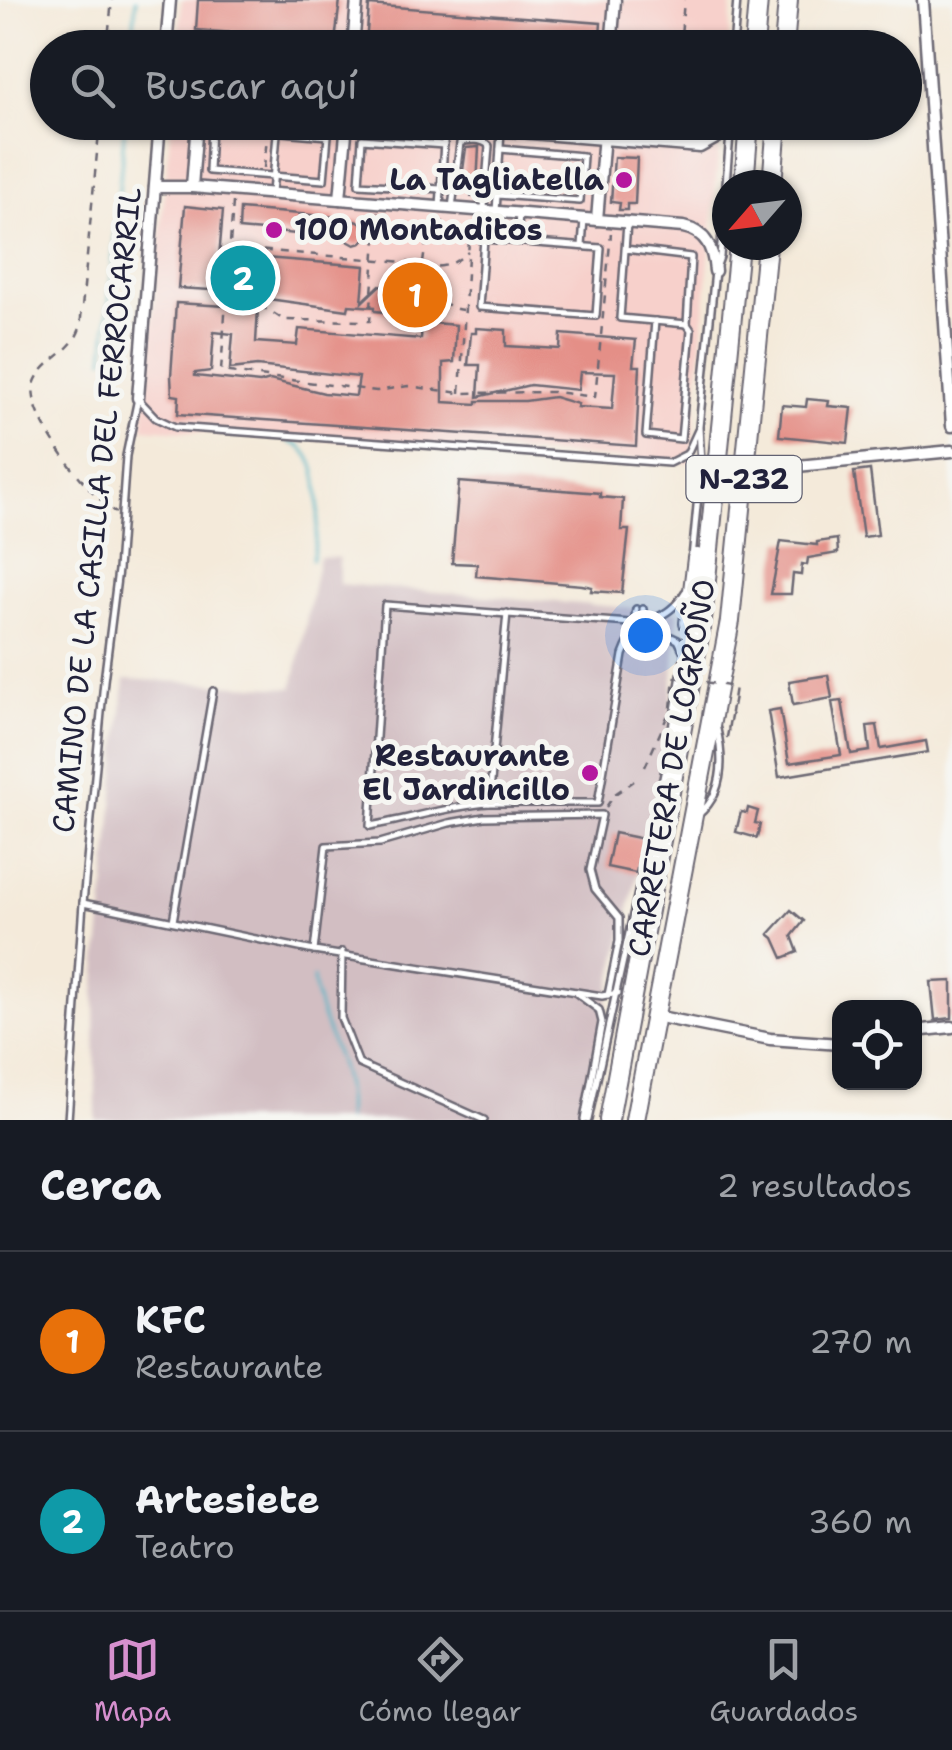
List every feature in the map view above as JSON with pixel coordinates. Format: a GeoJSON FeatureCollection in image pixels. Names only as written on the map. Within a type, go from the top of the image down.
{"type":"FeatureCollection","features":[{"type":"Feature","properties":{"kind":"highway"},"geometry":{"type":"LineString","coordinates":[[785,30],[788,0]]}},
{"type":"Feature","properties":{"kind":"highway"},"geometry":{"type":"LineString","coordinates":[[745,170],[747,140]]}},
{"type":"Feature","properties":{"kind":"highway"},"geometry":{"type":"LineString","coordinates":[[773,170],[776,140]]}},
{"type":"Feature","properties":{"kind":"highway","name":"CARRETERA DE LOGROÑO"},"geometry":{"type":"LineString","coordinates":[[608,1120],[702,620],[738,260]]}},
{"type":"Feature","properties":{"kind":"highway","name":"CARRETERA DE LOGROÑO"},"geometry":{"type":"LineString","coordinates":[[637,1120],[730,621],[765,260]]}},
{"type":"Feature","properties":{"kind":"highway"},"geometry":{"type":"LineString","coordinates":[[689,623],[711,421],[719,370],[729,346]]}},
{"type":"Feature","properties":{"kind":"street"},"geometry":{"type":"LineString","coordinates":[[168,30],[170,0]]}},
{"type":"Feature","properties":{"kind":"street"},"geometry":{"type":"LineString","coordinates":[[354,30],[357,0]]}},
{"type":"Feature","properties":{"kind":"street"},"geometry":{"type":"LineString","coordinates":[[612,30],[615,0]]}},
{"type":"Feature","properties":{"kind":"street"},"geometry":{"type":"LineString","coordinates":[[922,0],[952,426]]}},
{"type":"Feature","properties":{"kind":"street","name":"CAMINO DE LA CASILLA DEL FERROCARRIL"},"geometry":{"type":"LineString","coordinates":[[138,398],[159,140]]}},
{"type":"Feature","properties":{"kind":"street"},"geometry":{"type":"LineString","coordinates":[[192,187],[196,140]]}},
{"type":"Feature","properties":{"kind":"street"},"geometry":{"type":"LineString","coordinates":[[340,199],[345,140]]}},
{"type":"Feature","properties":{"kind":"street"},"geometry":{"type":"LineString","coordinates":[[597,220],[604,140],[700,147],[713,140]]}},
{"type":"Feature","properties":{"kind":"street"},"geometry":{"type":"LineString","coordinates":[[155,187],[234,190],[696,231],[711,248],[715,271]]}},
{"type":"Feature","properties":{"kind":"street"},"geometry":{"type":"LineString","coordinates":[[745,470],[952,451]]}},
{"type":"Feature","properties":{"kind":"street"},"geometry":{"type":"LineString","coordinates":[[655,1016],[770,1040],[832,1044]]}},
{"type":"Feature","properties":{"kind":"street"},"geometry":{"type":"LineString","coordinates":[[922,1031],[952,1028]]}},
{"type":"Feature","properties":{"kind":"lane"},"geometry":{"type":"LineString","coordinates":[[734,30],[737,0]]}},
{"type":"Feature","properties":{"kind":"lane"},"geometry":{"type":"LineString","coordinates":[[211,140],[208,171],[324,180],[328,140]]}},
{"type":"Feature","properties":{"kind":"lane"},"geometry":{"type":"LineString","coordinates":[[272,194],[276,140]]}},
{"type":"Feature","properties":{"kind":"lane"},"geometry":{"type":"LineString","coordinates":[[362,140],[359,184],[442,190]]}},
{"type":"Feature","properties":{"kind":"lane"},"geometry":{"type":"LineString","coordinates":[[376,140],[444,145]]}},
{"type":"Feature","properties":{"kind":"lane"},"geometry":{"type":"LineString","coordinates":[[445,140],[442,190],[446,208]]}},
{"type":"Feature","properties":{"kind":"lane"},"geometry":{"type":"LineString","coordinates":[[446,208],[456,155],[460,143],[466,140],[486,142],[489,146],[490,211]]}},
{"type":"Feature","properties":{"kind":"lane"},"geometry":{"type":"LineString","coordinates":[[490,211],[497,195],[501,140]]}},
{"type":"Feature","properties":{"kind":"lane"},"geometry":{"type":"LineString","coordinates":[[586,1120],[618,992],[686,655],[700,464],[699,427],[715,271],[720,257],[727,140]]}},
{"type":"Feature","properties":{"kind":"lane"},"geometry":{"type":"LineString","coordinates":[[497,195],[580,201],[583,156],[500,149]]}},
{"type":"Feature","properties":{"kind":"lane"},"geometry":{"type":"LineString","coordinates":[[517,241],[519,214]]}},
{"type":"Feature","properties":{"kind":"lane"},"geometry":{"type":"LineString","coordinates":[[582,246],[584,219]]}},
{"type":"Feature","properties":{"kind":"lane"},"geometry":{"type":"LineString","coordinates":[[627,223],[620,318],[687,324]]}},
{"type":"Feature","properties":{"kind":"lane"},"geometry":{"type":"LineString","coordinates":[[484,239],[517,241],[601,248],[596,316],[479,307],[484,239]]}},
{"type":"Feature","properties":{"kind":"lane"},"geometry":{"type":"LineString","coordinates":[[625,249],[692,256],[687,324],[691,330],[681,439],[646,435],[655,321]]}},
{"type":"Feature","properties":{"kind":"lane"},"geometry":{"type":"LineString","coordinates":[[138,398],[156,418],[175,427],[670,463],[687,454],[699,427]]}},
{"type":"Feature","properties":{"kind":"lane","name":"CAMINO DE LA CASILLA DEL FERROCARRIL"},"geometry":{"type":"LineString","coordinates":[[68,1120],[83,902],[126,456],[138,398]]}},
{"type":"Feature","properties":{"kind":"lane"},"geometry":{"type":"LineString","coordinates":[[686,655],[678,640],[644,624],[385,605],[370,826],[417,818],[455,805],[598,803],[623,656],[631,634],[644,624],[672,611],[690,584]]}},
{"type":"Feature","properties":{"kind":"lane"},"geometry":{"type":"LineString","coordinates":[[634,623],[640,609],[644,624]]}},
{"type":"Feature","properties":{"kind":"lane"},"geometry":{"type":"LineString","coordinates":[[489,803],[506,613]]}},
{"type":"Feature","properties":{"kind":"lane"},"geometry":{"type":"LineString","coordinates":[[173,921],[213,690]]}},
{"type":"Feature","properties":{"kind":"lane"},"geometry":{"type":"LineString","coordinates":[[314,950],[326,846],[380,843],[448,823],[484,818],[602,814],[590,870],[595,889],[619,918],[619,941],[608,995]]}},
{"type":"Feature","properties":{"kind":"lane"},"geometry":{"type":"LineString","coordinates":[[83,902],[314,950],[608,995],[618,992]]}},
{"type":"Feature","properties":{"kind":"lane"},"geometry":{"type":"LineString","coordinates":[[342,952],[342,1018],[359,1064],[484,1120]]}},
{"type":"Feature","properties":{"kind":"lane"},"geometry":{"type":"LineString","coordinates":[[573,990],[602,1014],[586,1120]]}},
{"type":"Feature","properties":{"kind":"path"},"geometry":{"type":"LineString","coordinates":[[109,30],[112,0]]}},
{"type":"Feature","properties":{"kind":"path"},"geometry":{"type":"LineString","coordinates":[[682,30],[684,0]]}},
{"type":"Feature","properties":{"kind":"path"},"geometry":{"type":"LineString","coordinates":[[98,140],[80,328],[70,348],[40,372],[32,394],[48,432],[78,476],[99,501],[122,516]]}},
{"type":"Feature","properties":{"kind":"path"},"geometry":{"type":"LineString","coordinates":[[263,175],[266,140]]}},
{"type":"Feature","properties":{"kind":"path"},"geometry":{"type":"LineString","coordinates":[[471,204],[473,186]]}},
{"type":"Feature","properties":{"kind":"path"},"geometry":{"type":"LineString","coordinates":[[234,190],[221,371],[376,391],[408,386],[460,393],[556,392],[595,397],[612,232]]}},
{"type":"Feature","properties":{"kind":"path"},"geometry":{"type":"LineString","coordinates":[[225,305],[267,310],[284,320],[370,321],[378,210]]}},
{"type":"Feature","properties":{"kind":"path"},"geometry":{"type":"LineString","coordinates":[[460,393],[470,216]]}},
{"type":"Feature","properties":{"kind":"path"},"geometry":{"type":"LineString","coordinates":[[423,265],[426,242],[444,221]]}},
{"type":"Feature","properties":{"kind":"path"},"geometry":{"type":"LineString","coordinates":[[230,248],[431,268],[452,264],[468,252]]}},
{"type":"Feature","properties":{"kind":"path"},"geometry":{"type":"LineString","coordinates":[[431,268],[443,303],[465,310]]}},
{"type":"Feature","properties":{"kind":"path"},"geometry":{"type":"LineString","coordinates":[[645,767],[671,708],[674,677],[735,688],[726,737],[729,738],[736,691]]}},
{"type":"Feature","properties":{"kind":"path"},"geometry":{"type":"LineString","coordinates":[[602,814],[615,794],[634,781]]}},
{"type":"Feature","properties":{"kind":"shaded area"},"geometry":{"type":"Polygon","coordinates":[[[182,0],[732,0],[729,30],[180,30],[182,0]]]}},
{"type":"Feature","properties":{"kind":"shaded area"},"geometry":{"type":"Polygon","coordinates":[[[169,140],[720,140],[717,170],[712,170],[712,225],[691,463],[143,428],[169,140]]]}},
{"type":"Feature","properties":{"kind":"shaded area"},"geometry":{"type":"Polygon","coordinates":[[[319,557],[339,558],[339,584],[678,612],[668,744],[579,1120],[96,1120],[95,994],[125,679],[293,688],[319,557]]]}},
{"type":"Feature","properties":{"kind":"building"},"geometry":{"type":"Polygon","coordinates":[[[198,0],[340,0],[336,30],[196,30],[198,0]]]}},
{"type":"Feature","properties":{"kind":"building"},"geometry":{"type":"Polygon","coordinates":[[[369,5],[601,23],[600,30],[367,30],[369,5]]]}},
{"type":"Feature","properties":{"kind":"building"},"geometry":{"type":"Polygon","coordinates":[[[479,147],[477,186],[461,185],[466,148],[479,147]]]}},
{"type":"Feature","properties":{"kind":"building","name":"La Tagliatella"},"geometry":{"type":"Polygon","coordinates":[[[614,157],[637,158],[635,204],[627,204],[627,210],[619,210],[620,203],[611,202],[614,157]]]}},
{"type":"Feature","properties":{"kind":"building"},"geometry":{"type":"Polygon","coordinates":[[[185,206],[223,210],[217,282],[210,282],[210,290],[178,288],[185,206]]]}},
{"type":"Feature","properties":{"kind":"building"},"geometry":{"type":"Polygon","coordinates":[[[240,209],[335,217],[334,235],[356,221],[363,224],[367,236],[355,245],[342,238],[239,229],[240,209]]]}},
{"type":"Feature","properties":{"kind":"building"},"geometry":{"type":"Polygon","coordinates":[[[241,256],[365,266],[362,302],[380,285],[391,287],[402,280],[424,287],[429,307],[417,322],[416,315],[375,311],[375,307],[349,305],[348,310],[254,297],[255,294],[245,293],[246,285],[239,284],[241,256]]]}},
{"type":"Feature","properties":{"kind":"building"},"geometry":{"type":"Polygon","coordinates":[[[176,303],[258,308],[256,342],[297,345],[299,329],[421,339],[422,322],[456,325],[454,362],[443,363],[443,402],[477,404],[554,397],[578,404],[577,407],[612,409],[615,373],[580,372],[578,390],[530,385],[478,397],[480,365],[468,365],[471,333],[476,333],[476,328],[506,330],[506,346],[560,349],[561,334],[636,340],[633,366],[640,366],[636,446],[178,414],[179,396],[172,395],[176,303]],[[214,332],[211,371],[195,376],[260,383],[270,380],[356,396],[359,377],[257,366],[230,369],[233,334],[214,332]]]}},
{"type":"Feature","properties":{"kind":"building"},"geometry":{"type":"Polygon","coordinates":[[[807,399],[852,408],[848,443],[779,436],[782,405],[806,407],[807,399]]]}},
{"type":"Feature","properties":{"kind":"building"},"geometry":{"type":"Polygon","coordinates":[[[870,470],[878,535],[863,537],[854,472],[870,470]]]}},
{"type":"Feature","properties":{"kind":"building"},"geometry":{"type":"Polygon","coordinates":[[[459,482],[600,493],[600,497],[623,499],[621,530],[629,530],[622,593],[591,591],[592,587],[582,585],[476,576],[477,564],[452,563],[459,482]]]}},
{"type":"Feature","properties":{"kind":"building"},"geometry":{"type":"Polygon","coordinates":[[[837,539],[838,553],[808,558],[807,565],[802,564],[801,575],[793,574],[791,594],[771,594],[781,541],[817,545],[837,539]]]}},
{"type":"Feature","properties":{"kind":"building"},"geometry":{"type":"Polygon","coordinates":[[[828,675],[832,698],[793,705],[789,681],[828,675]]]}},
{"type":"Feature","properties":{"kind":"building"},"geometry":{"type":"Polygon","coordinates":[[[842,701],[851,754],[870,751],[867,726],[877,725],[881,749],[926,741],[928,752],[779,777],[768,711],[780,709],[789,763],[841,755],[832,702],[842,701]]]}},
{"type":"Feature","properties":{"kind":"building"},"geometry":{"type":"Polygon","coordinates":[[[748,808],[758,811],[757,838],[736,832],[741,812],[747,813],[748,808]]]}},
{"type":"Feature","properties":{"kind":"building"},"geometry":{"type":"Polygon","coordinates":[[[614,833],[643,839],[636,873],[607,867],[614,833]]]}},
{"type":"Feature","properties":{"kind":"building"},"geometry":{"type":"Polygon","coordinates":[[[791,910],[804,921],[792,936],[798,952],[783,958],[769,934],[791,910]]]}},
{"type":"Feature","properties":{"kind":"building"},"geometry":{"type":"Polygon","coordinates":[[[952,981],[952,1018],[935,1020],[931,982],[952,981]]]}},
{"type":"Feature","properties":{"kind":"waterway"},"geometry":{"type":"LineString","coordinates":[[134,30],[136,0]]}},
{"type":"Feature","properties":{"kind":"waterway"},"geometry":{"type":"LineString","coordinates":[[104,359],[123,140]]}},
{"type":"Feature","properties":{"kind":"waterway"},"geometry":{"type":"LineString","coordinates":[[289,442],[302,448],[316,475],[318,511],[312,559]]}},
{"type":"Feature","properties":{"kind":"waterway"},"geometry":{"type":"LineString","coordinates":[[313,978],[321,1015],[344,1080],[346,1120]]}},
{"type":"Feature","properties":{"kind":"place","name":"La Tagliatella"},"geometry":{"type":"Point","coordinates":[624,180]}},
{"type":"Feature","properties":{"kind":"place","name":"100 Montaditos"},"geometry":{"type":"Point","coordinates":[274,230]}},
{"type":"Feature","properties":{"kind":"place","name":"Artesiete"},"geometry":{"type":"Point","coordinates":[243,278]}},
{"type":"Feature","properties":{"kind":"place","name":"KFC"},"geometry":{"type":"Point","coordinates":[415,295]}},
{"type":"Feature","properties":{"kind":"place","name":"Restaurante El Jardincillo"},"geometry":{"type":"Point","coordinates":[590,773]}}]}
